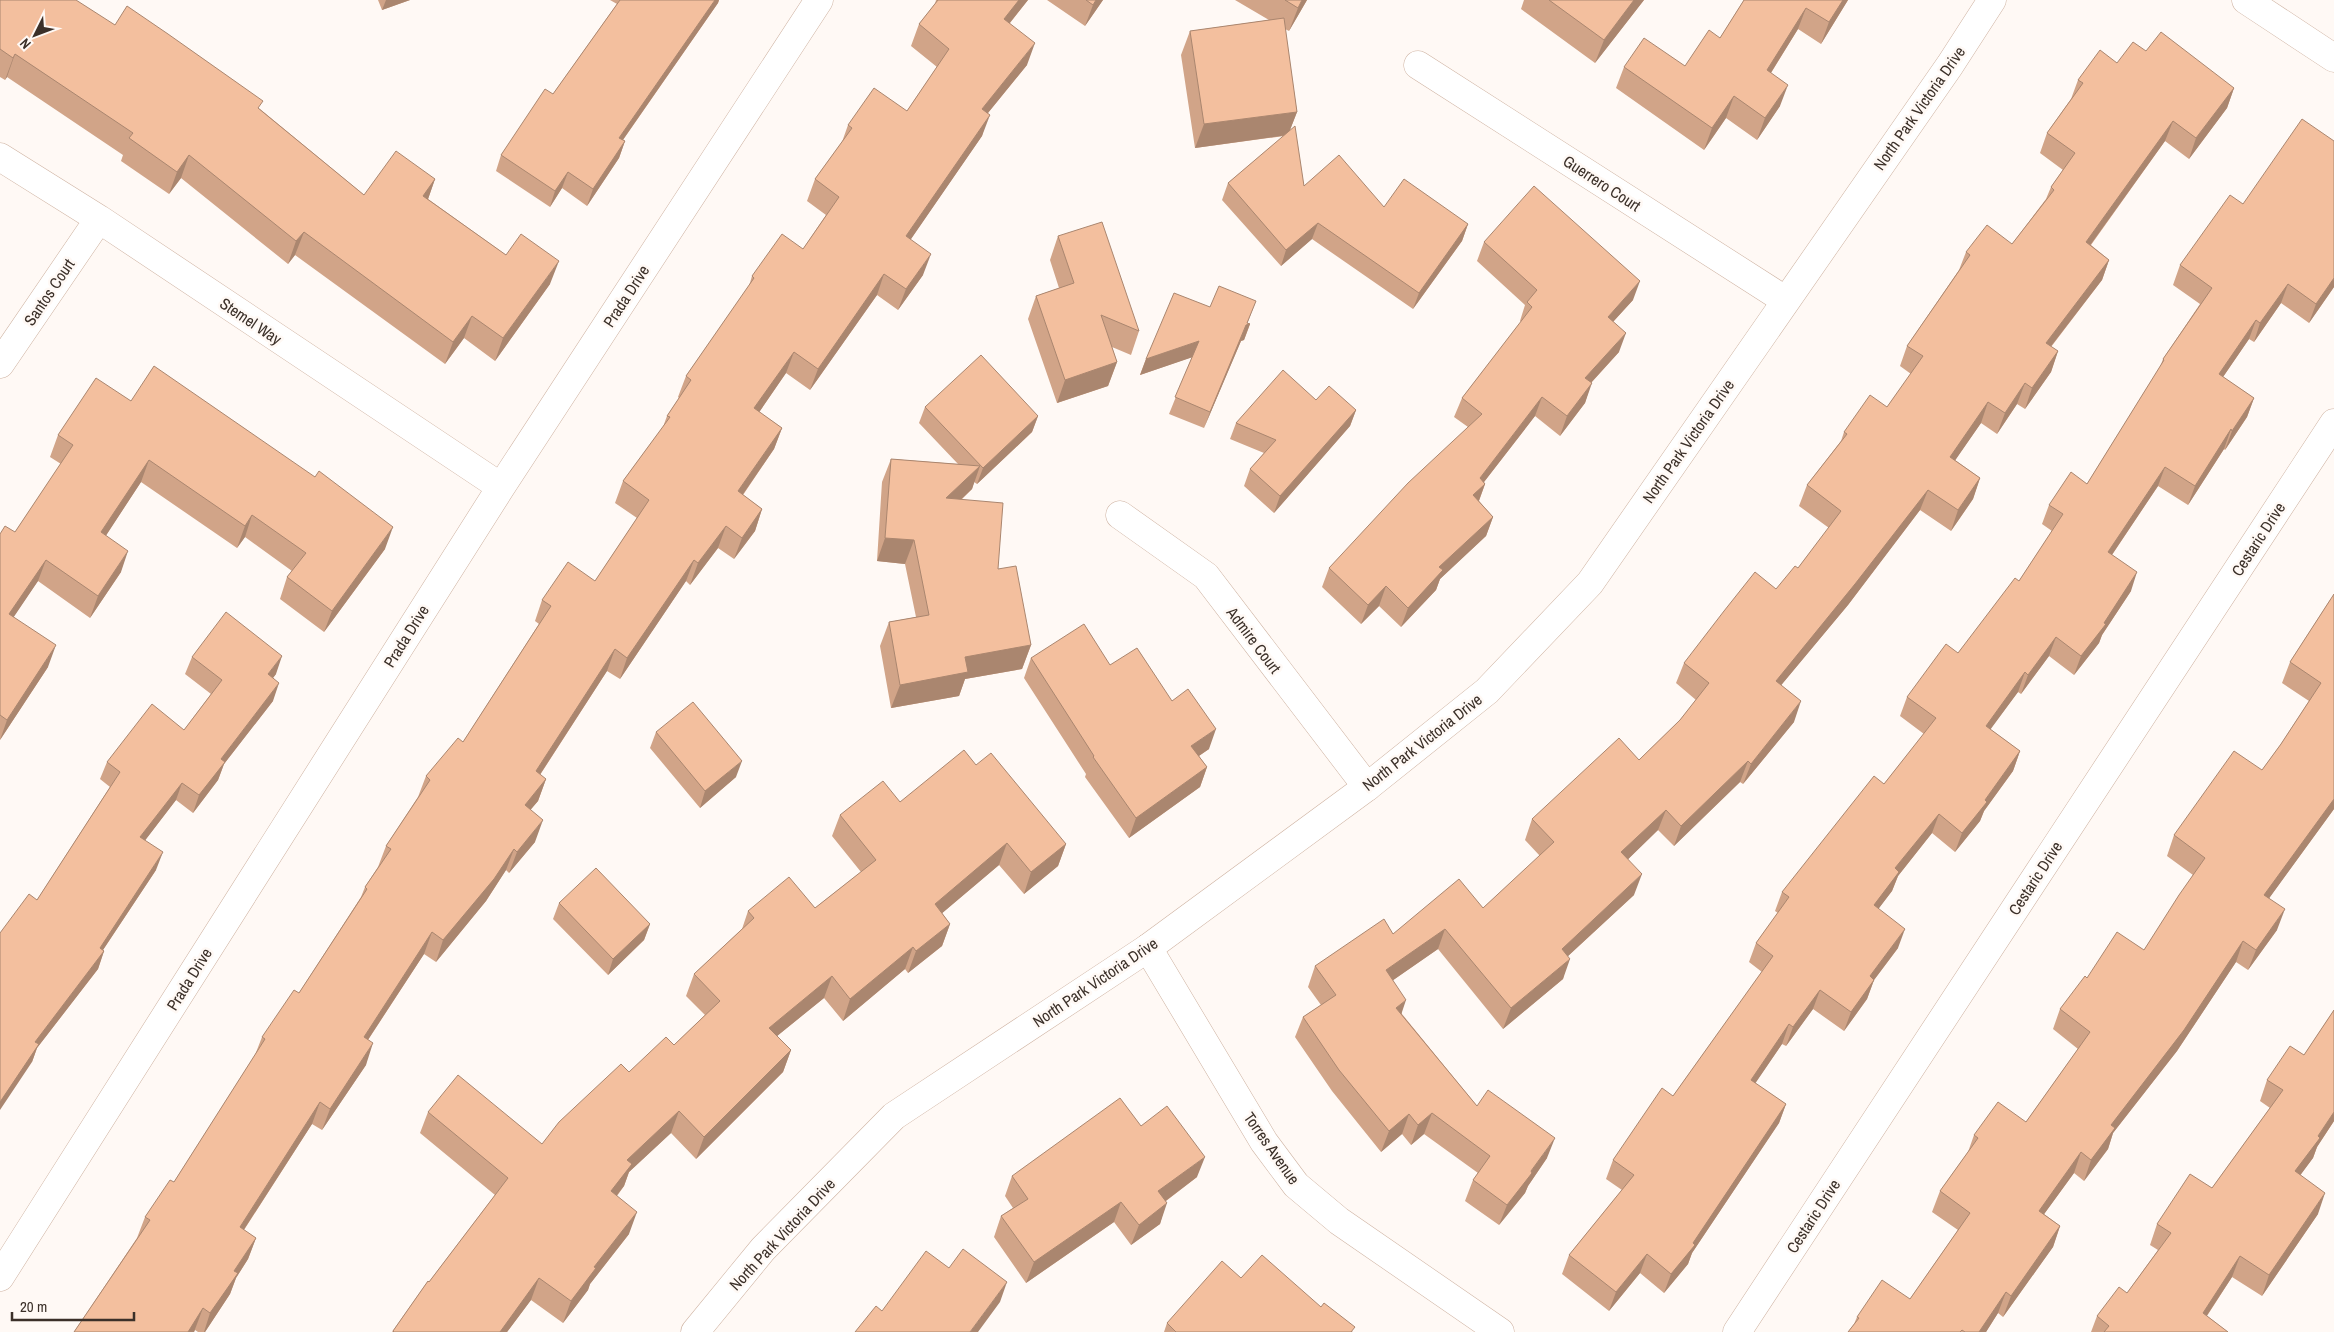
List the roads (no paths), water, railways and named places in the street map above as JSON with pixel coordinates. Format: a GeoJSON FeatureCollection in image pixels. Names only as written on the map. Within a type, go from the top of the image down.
{"type":"FeatureCollection","features":[{"type":"Feature","properties":{"kind":"street","name":"Prada Drive"},"geometry":{"type":"LineString","coordinates":[[0,1278],[501,487],[819,0]]}},
{"type":"Feature","properties":{"kind":"street","name":"North Park Victoria Drive"},"geometry":{"type":"LineString","coordinates":[[695,1332],[763,1249],[894,1116],[1148,948],[1366,786],[1487,690],[1590,583],[1950,65],[1992,0]]}},
{"type":"Feature","properties":{"kind":"street"},"geometry":{"type":"LineString","coordinates":[[2246,0],[2334,58]]}},
{"type":"Feature","properties":{"kind":"street","name":"Guerrero Court"},"geometry":{"type":"LineString","coordinates":[[1418,65],[1785,300]]}},
{"type":"Feature","properties":{"kind":"street","name":"Stemel Way"},"geometry":{"type":"LineString","coordinates":[[0,157],[99,219],[501,487]]}},
{"type":"Feature","properties":{"kind":"street","name":"Santos Court"},"geometry":{"type":"LineString","coordinates":[[0,364],[99,219]]}},
{"type":"Feature","properties":{"kind":"street","name":"Cestaric Drive"},"geometry":{"type":"LineString","coordinates":[[1737,1332],[2334,423]]}},
{"type":"Feature","properties":{"kind":"street","name":"Admire Court"},"geometry":{"type":"LineString","coordinates":[[1120,515],[1206,576],[1366,786]]}},
{"type":"Feature","properties":{"kind":"street","name":"Torres Avenue"},"geometry":{"type":"LineString","coordinates":[[1148,948],[1264,1142],[1296,1185],[1339,1222],[1500,1332]]}}]}
